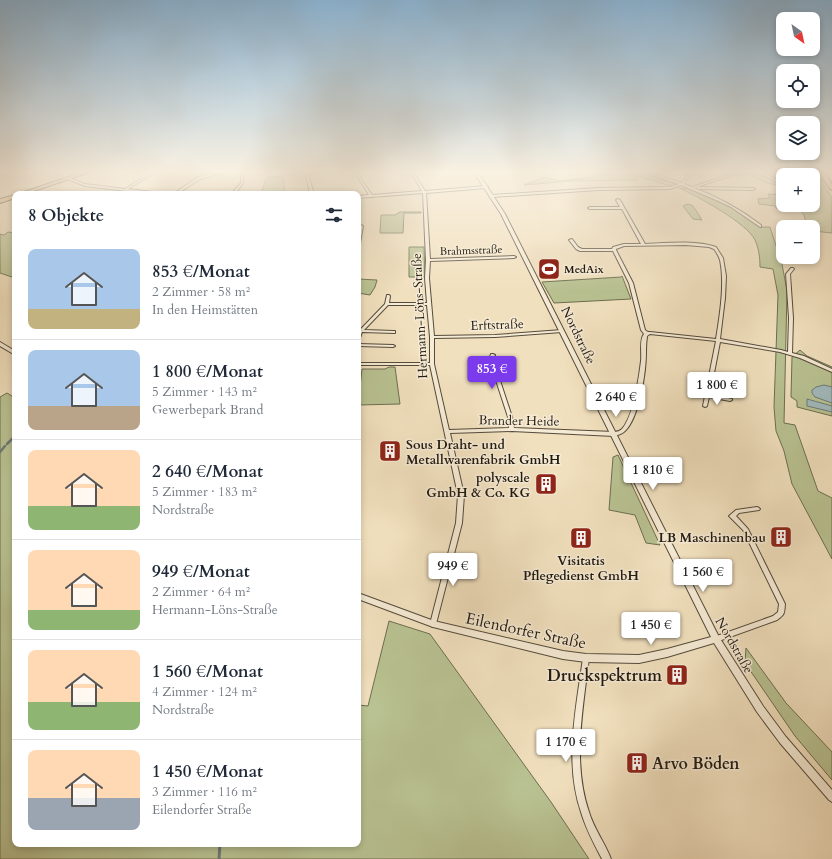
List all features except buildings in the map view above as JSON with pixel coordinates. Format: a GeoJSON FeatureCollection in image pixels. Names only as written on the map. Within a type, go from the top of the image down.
{"type":"FeatureCollection","features":[{"type":"Feature","properties":{"kind":"street","name":"Hermann-Löns-Straße"},"geometry":{"type":"LineString","coordinates":[[425,211],[428,260],[427,278],[432,337],[432,364],[461,495],[459,523],[433,624]]}},
{"type":"Feature","properties":{"kind":"street","name":"Nordstraße"},"geometry":{"type":"LineString","coordinates":[[501,211],[716,639],[760,709],[800,761],[832,798]]}},
{"type":"Feature","properties":{"kind":"street"},"geometry":{"type":"LineString","coordinates":[[624,211],[644,245]]}},
{"type":"Feature","properties":{"kind":"street"},"geometry":{"type":"LineString","coordinates":[[739,211],[760,226]]}},
{"type":"Feature","properties":{"kind":"street"},"geometry":{"type":"LineString","coordinates":[[572,240],[577,248],[581,250],[614,250],[614,248],[624,246],[644,245],[704,245],[712,247],[718,251],[723,269],[724,290],[705,406]]}},
{"type":"Feature","properties":{"kind":"street"},"geometry":{"type":"LineString","coordinates":[[614,250],[631,283],[643,330],[647,334],[672,334],[717,340],[790,353],[802,356],[832,371]]}},
{"type":"Feature","properties":{"kind":"street","name":"Brahmsstraße"},"geometry":{"type":"LineString","coordinates":[[428,260],[514,257]]}},
{"type":"Feature","properties":{"kind":"street"},"geometry":{"type":"LineString","coordinates":[[790,353],[791,318],[788,274],[792,269]]}},
{"type":"Feature","properties":{"kind":"street"},"geometry":{"type":"LineString","coordinates":[[361,331],[387,304],[388,296]]}},
{"type":"Feature","properties":{"kind":"street"},"geometry":{"type":"LineString","coordinates":[[387,304],[429,304]]}},
{"type":"Feature","properties":{"kind":"street"},"geometry":{"type":"LineString","coordinates":[[374,316],[382,317]]}},
{"type":"Feature","properties":{"kind":"street"},"geometry":{"type":"LineString","coordinates":[[361,331],[394,332]]}},
{"type":"Feature","properties":{"kind":"street","name":"Erftstraße"},"geometry":{"type":"LineString","coordinates":[[432,337],[495,336],[562,331]]}},
{"type":"Feature","properties":{"kind":"street"},"geometry":{"type":"LineString","coordinates":[[614,434],[624,430],[637,401],[643,365],[644,338],[647,334]]}},
{"type":"Feature","properties":{"kind":"street"},"geometry":{"type":"LineString","coordinates":[[0,344],[12,351]]}},
{"type":"Feature","properties":{"kind":"street"},"geometry":{"type":"LineString","coordinates":[[361,345],[393,346]]}},
{"type":"Feature","properties":{"kind":"street"},"geometry":{"type":"LineString","coordinates":[[493,356],[491,359],[510,417],[512,429]]}},
{"type":"Feature","properties":{"kind":"street"},"geometry":{"type":"LineString","coordinates":[[361,364],[432,364]]}},
{"type":"Feature","properties":{"kind":"street"},"geometry":{"type":"LineString","coordinates":[[707,395],[730,400]]}},
{"type":"Feature","properties":{"kind":"street","name":"Brander Heide"},"geometry":{"type":"LineString","coordinates":[[447,432],[512,429],[614,434]]}},
{"type":"Feature","properties":{"kind":"street"},"geometry":{"type":"LineString","coordinates":[[716,639],[775,618],[781,612],[782,604],[745,530],[732,516],[738,512],[757,509]]}},
{"type":"Feature","properties":{"kind":"street","name":"Eilendorfer Straße"},"geometry":{"type":"LineString","coordinates":[[361,597],[433,624],[563,655],[586,658],[640,659],[716,639]]}},
{"type":"Feature","properties":{"kind":"street"},"geometry":{"type":"LineString","coordinates":[[586,658],[575,746],[576,776],[583,807],[595,837],[607,859]]}},
{"type":"Feature","properties":{"kind":"green space"},"geometry":{"type":"Polygon","coordinates":[[[687,211],[696,211],[702,220],[693,219],[687,211]]]}},
{"type":"Feature","properties":{"kind":"green space"},"geometry":{"type":"Polygon","coordinates":[[[721,211],[737,211],[760,227],[770,227],[776,246],[776,264],[782,264],[787,291],[784,423],[795,425],[818,491],[832,498],[832,559],[792,484],[784,451],[776,431],[774,407],[778,295],[773,269],[760,267],[759,254],[755,240],[742,226],[721,211]]]}},
{"type":"Feature","properties":{"kind":"green space"},"geometry":{"type":"Polygon","coordinates":[[[832,211],[832,233],[820,232],[820,220],[805,220],[802,212],[832,211]]]}},
{"type":"Feature","properties":{"kind":"green space"},"geometry":{"type":"Polygon","coordinates":[[[400,212],[421,213],[404,213],[403,233],[380,233],[381,215],[395,215],[400,212]]]}},
{"type":"Feature","properties":{"kind":"green space"},"geometry":{"type":"Polygon","coordinates":[[[8,232],[12,233],[12,277],[0,273],[0,234],[4,235],[8,232]]]}},
{"type":"Feature","properties":{"kind":"green space"},"geometry":{"type":"Polygon","coordinates":[[[409,247],[424,247],[425,277],[409,277],[409,247]]]}},
{"type":"Feature","properties":{"kind":"green space"},"geometry":{"type":"Polygon","coordinates":[[[622,276],[631,299],[554,303],[542,282],[621,277],[622,276]]]}},
{"type":"Feature","properties":{"kind":"green space"},"geometry":{"type":"Polygon","coordinates":[[[361,279],[377,280],[370,295],[361,294],[361,279]]]}},
{"type":"Feature","properties":{"kind":"green space"},"geometry":{"type":"Polygon","coordinates":[[[800,350],[807,356],[832,367],[832,416],[797,407],[797,401],[791,397],[792,357],[800,350]]]}},
{"type":"Feature","properties":{"kind":"green space"},"geometry":{"type":"Polygon","coordinates":[[[395,367],[400,404],[361,405],[362,369],[385,369],[395,367]]]}},
{"type":"Feature","properties":{"kind":"green space"},"geometry":{"type":"Polygon","coordinates":[[[7,393],[12,396],[12,847],[361,847],[361,705],[368,706],[389,621],[430,634],[551,802],[589,859],[0,859],[0,397],[7,393]]]}},
{"type":"Feature","properties":{"kind":"green space"},"geometry":{"type":"Polygon","coordinates":[[[618,455],[660,545],[646,543],[635,515],[609,510],[613,457],[618,455]]]}},
{"type":"Feature","properties":{"kind":"green space"},"geometry":{"type":"Polygon","coordinates":[[[746,648],[786,703],[832,752],[832,780],[795,736],[745,663],[746,648]]]}},
{"type":"Feature","properties":{"kind":"water"},"geometry":{"type":"Polygon","coordinates":[[[824,385],[832,387],[832,403],[815,397],[812,393],[812,390],[816,387],[824,385]]]}},
{"type":"Feature","properties":{"kind":"water"},"geometry":{"type":"Polygon","coordinates":[[[807,399],[832,406],[832,412],[807,406],[807,399]]]}},
{"type":"Feature","properties":{"kind":"waterway"},"geometry":{"type":"LineString","coordinates":[[7,444],[12,439]]}},
{"type":"Feature","properties":{"kind":"waterway"},"geometry":{"type":"LineString","coordinates":[[0,452],[5,446]]}},
{"type":"Feature","properties":{"kind":"waterway"},"geometry":{"type":"LineString","coordinates":[[219,859],[220,847]]}},
{"type":"Feature","properties":{"kind":"place","name":"MedAix"},"geometry":{"type":"Point","coordinates":[549,269]}},
{"type":"Feature","properties":{"kind":"place","name":"Sous Draht- und Metallwarenfabrik GmbH"},"geometry":{"type":"Point","coordinates":[390,451]}},
{"type":"Feature","properties":{"kind":"place","name":"polyscale GmbH & Co. KG"},"geometry":{"type":"Point","coordinates":[546,484]}},
{"type":"Feature","properties":{"kind":"place","name":"LB Maschinenbau"},"geometry":{"type":"Point","coordinates":[781,537]}},
{"type":"Feature","properties":{"kind":"place","name":"Visitatis Pflegedienst GmbH"},"geometry":{"type":"Point","coordinates":[581,538]}},
{"type":"Feature","properties":{"kind":"place","name":"Druckspektrum"},"geometry":{"type":"Point","coordinates":[677,675]}},
{"type":"Feature","properties":{"kind":"place","name":"Arvo Böden"},"geometry":{"type":"Point","coordinates":[637,763]}}]}
